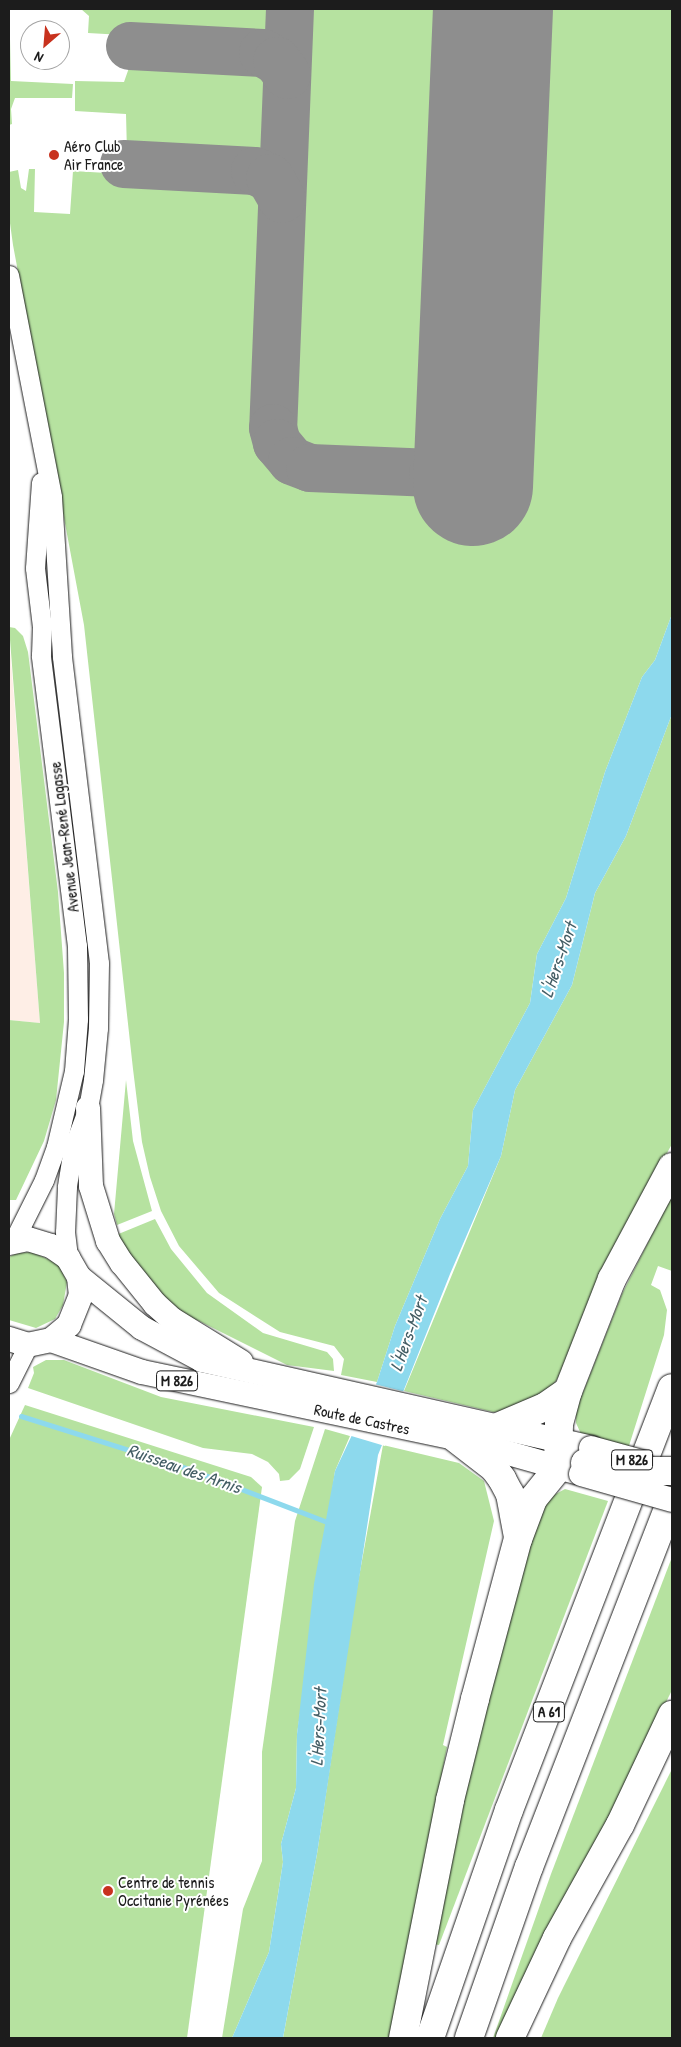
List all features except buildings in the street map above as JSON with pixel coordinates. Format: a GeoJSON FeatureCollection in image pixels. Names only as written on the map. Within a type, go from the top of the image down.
{"type":"FeatureCollection","features":[{"type":"Feature","properties":{"kind":"highway"},"geometry":{"type":"LineString","coordinates":[[575,1459],[568,1391],[612,1279],[672,1166]]}},
{"type":"Feature","properties":{"kind":"highway","name":"A 61"},"geometry":{"type":"LineString","coordinates":[[430,2038],[509,1810],[672,1388]]}},
{"type":"Feature","properties":{"kind":"highway"},"geometry":{"type":"LineString","coordinates":[[498,1427],[545,1407],[568,1391]]}},
{"type":"Feature","properties":{"kind":"highway"},"geometry":{"type":"LineString","coordinates":[[459,1429],[502,1479],[514,1512],[518,1539]]}},
{"type":"Feature","properties":{"kind":"highway"},"geometry":{"type":"LineString","coordinates":[[575,1459],[628,1471],[672,1471]]}},
{"type":"Feature","properties":{"kind":"highway"},"geometry":{"type":"LineString","coordinates":[[403,2038],[450,1800],[518,1539],[533,1499],[575,1459]]}},
{"type":"Feature","properties":{"kind":"highway"},"geometry":{"type":"LineString","coordinates":[[646,1492],[672,1495]]}},
{"type":"Feature","properties":{"kind":"highway","name":"A 61"},"geometry":{"type":"LineString","coordinates":[[469,2038],[529,1867],[672,1500]]}},
{"type":"Feature","properties":{"kind":"highway"},"geometry":{"type":"LineString","coordinates":[[510,2038],[557,1938],[620,1825],[672,1715]]}},
{"type":"Feature","properties":{"kind":"main road"},"geometry":{"type":"LineString","coordinates":[[88,1108],[90,1186],[108,1241],[122,1263],[155,1304],[173,1320],[262,1374]]}},
{"type":"Feature","properties":{"kind":"main road","name":"Route de Castres"},"geometry":{"type":"LineString","coordinates":[[11,1243],[28,1240],[51,1246],[142,1328],[179,1350],[202,1360],[314,1384],[459,1429],[575,1459]]}},
{"type":"Feature","properties":{"kind":"main road"},"geometry":{"type":"LineString","coordinates":[[18,1342],[51,1340],[69,1325],[78,1306],[74,1267]]}},
{"type":"Feature","properties":{"kind":"main road","name":"Route de Castres"},"geometry":{"type":"LineString","coordinates":[[51,1340],[142,1372],[306,1407],[459,1429],[498,1427],[575,1459],[646,1492],[672,1500]]}},
{"type":"Feature","properties":{"kind":"street","name":"Avenue Jean-René Lagasse"},"geometry":{"type":"LineString","coordinates":[[9,275],[52,497],[62,657],[99,963],[98,1028],[88,1108],[74,1148],[67,1187],[65,1232],[74,1267]]}},
{"type":"Feature","properties":{"kind":"street","name":"Avenue Jean-René Lagasse"},"geometry":{"type":"LineString","coordinates":[[11,1243],[44,1180],[65,1116],[76,1048],[79,981],[41,655],[42,627],[35,568],[42,448]]}},
{"type":"Feature","properties":{"kind":"street"},"geometry":{"type":"LineString","coordinates":[[35,568],[56,568]]}},
{"type":"Feature","properties":{"kind":"street"},"geometry":{"type":"LineString","coordinates":[[9,1383],[18,1342]]}},
{"type":"Feature","properties":{"kind":"shaded area"},"geometry":{"type":"Polygon","coordinates":[[[9,636],[25,834],[40,1023],[9,1020],[9,636]]]}},
{"type":"Feature","properties":{"kind":"green space"},"geometry":{"type":"Polygon","coordinates":[[[81,9],[278,9],[277,21],[269,32],[254,41],[245,42],[88,33],[89,16],[81,9]]]}},
{"type":"Feature","properties":{"kind":"green space"},"geometry":{"type":"Polygon","coordinates":[[[302,9],[453,9],[436,424],[422,449],[408,457],[303,454],[292,445],[287,433],[285,413],[302,9]]]}},
{"type":"Feature","properties":{"kind":"green space"},"geometry":{"type":"Polygon","coordinates":[[[530,9],[672,9],[672,614],[655,660],[642,677],[605,772],[566,898],[537,954],[530,1003],[473,1110],[468,1166],[440,1219],[395,1326],[377,1382],[341,1375],[344,1359],[334,1346],[280,1332],[219,1293],[179,1246],[161,1211],[150,1177],[142,1142],[133,1069],[84,625],[13,245],[9,216],[9,172],[18,170],[21,188],[26,191],[29,169],[35,169],[34,212],[70,214],[73,171],[259,182],[270,201],[261,424],[263,440],[271,459],[287,473],[308,481],[510,490],[530,9]]]}},
{"type":"Feature","properties":{"kind":"green space"},"geometry":{"type":"Polygon","coordinates":[[[11,38],[11,81],[73,84],[72,98],[15,98],[11,109],[12,124],[9,125],[11,38]]]}},
{"type":"Feature","properties":{"kind":"green space"},"geometry":{"type":"Polygon","coordinates":[[[140,56],[246,62],[264,70],[275,84],[274,145],[270,152],[255,160],[127,153],[126,114],[75,111],[75,81],[124,82],[130,65],[140,56]]]}},
{"type":"Feature","properties":{"kind":"green space"},"geometry":{"type":"Polygon","coordinates":[[[9,627],[15,628],[23,636],[28,652],[58,892],[64,973],[64,1022],[56,1100],[44,1141],[16,1200],[9,1200],[9,1020],[40,1023],[9,627]]]}},
{"type":"Feature","properties":{"kind":"green space"},"geometry":{"type":"Polygon","coordinates":[[[672,714],[672,1144],[646,1191],[562,1371],[546,1397],[516,1411],[493,1412],[404,1391],[501,1156],[515,1090],[572,985],[595,893],[626,836],[672,714]]]}},
{"type":"Feature","properties":{"kind":"green space"},"geometry":{"type":"Polygon","coordinates":[[[126,1080],[133,1141],[152,1211],[117,1225],[114,1214],[126,1080]]]}},
{"type":"Feature","properties":{"kind":"green space"},"geometry":{"type":"Polygon","coordinates":[[[672,1195],[672,1271],[658,1266],[651,1285],[660,1290],[667,1310],[664,1335],[628,1449],[581,1434],[576,1423],[576,1410],[622,1294],[672,1195]]]}},
{"type":"Feature","properties":{"kind":"green space"},"geometry":{"type":"Polygon","coordinates":[[[155,1219],[171,1249],[207,1293],[263,1333],[327,1352],[333,1359],[334,1371],[287,1365],[197,1320],[191,1322],[165,1301],[138,1270],[116,1235],[155,1219]]]}},
{"type":"Feature","properties":{"kind":"green space"},"geometry":{"type":"Polygon","coordinates":[[[32,1252],[59,1264],[67,1282],[63,1305],[55,1319],[36,1328],[9,1320],[9,1257],[17,1253],[32,1252]]]}},
{"type":"Feature","properties":{"kind":"green space"},"geometry":{"type":"Polygon","coordinates":[[[46,1360],[64,1360],[161,1397],[314,1427],[300,1469],[289,1480],[280,1481],[279,1474],[268,1462],[252,1454],[203,1448],[28,1388],[34,1373],[33,1367],[46,1360]]]}},
{"type":"Feature","properties":{"kind":"green space"},"geometry":{"type":"Polygon","coordinates":[[[25,1405],[251,1477],[262,1487],[187,2038],[9,2038],[9,1440],[25,1405]]]}},
{"type":"Feature","properties":{"kind":"green space"},"geometry":{"type":"Polygon","coordinates":[[[325,1429],[350,1436],[335,1471],[297,1734],[296,1788],[281,1844],[283,1862],[269,1952],[232,2038],[222,2038],[243,1909],[262,1861],[262,1752],[295,1521],[325,1429]]]}},
{"type":"Feature","properties":{"kind":"green space"},"geometry":{"type":"Polygon","coordinates":[[[383,1445],[459,1463],[484,1481],[494,1521],[443,1745],[447,1747],[392,2038],[283,2038],[317,1854],[355,1599],[383,1445]]]}},
{"type":"Feature","properties":{"kind":"green space"},"geometry":{"type":"Polygon","coordinates":[[[565,1489],[608,1501],[439,1945],[432,1944],[475,1751],[538,1515],[552,1496],[565,1489]]]}},
{"type":"Feature","properties":{"kind":"green space"},"geometry":{"type":"Polygon","coordinates":[[[672,1557],[672,1690],[502,2038],[493,2038],[551,1874],[672,1557]]]}},
{"type":"Feature","properties":{"kind":"green space"},"geometry":{"type":"Polygon","coordinates":[[[672,1769],[672,2038],[541,2038],[558,1998],[672,1769]]]}},
{"type":"Feature","properties":{"kind":"water","name":"L'Hers-Mort"},"geometry":{"type":"Polygon","coordinates":[[[672,614],[672,714],[626,836],[595,893],[572,985],[515,1090],[501,1156],[450,1274],[378,1455],[317,1854],[283,2038],[232,2038],[269,1952],[283,1862],[281,1844],[296,1788],[297,1734],[314,1584],[335,1471],[377,1382],[395,1326],[440,1219],[468,1166],[473,1110],[530,1003],[537,954],[566,898],[605,772],[642,677],[655,660],[672,614]]]}},
{"type":"Feature","properties":{"kind":"pier"},"geometry":{"type":"Polygon","coordinates":[[[374,1384],[406,1392],[385,1446],[348,1435],[374,1384]]]}},
{"type":"Feature","properties":{"kind":"waterway","name":"Ruisseau des Arnis"},"geometry":{"type":"LineString","coordinates":[[21,1416],[189,1469],[332,1524]]}},
{"type":"Feature","properties":{"kind":"taxiway"},"geometry":{"type":"LineString","coordinates":[[290,9],[273,428],[277,443],[292,461],[310,468],[433,473],[445,471],[459,463],[468,452],[475,432]]}},
{"type":"Feature","properties":{"kind":"taxiway"},"geometry":{"type":"LineString","coordinates":[[130,46],[263,53],[277,61],[287,75]]}},
{"type":"Feature","properties":{"kind":"taxiway"},"geometry":{"type":"LineString","coordinates":[[124,164],[255,171],[270,178],[282,199]]}},
{"type":"Feature","properties":{"kind":"runway"},"geometry":{"type":"LineString","coordinates":[[473,486],[493,9]]}},
{"type":"Feature","properties":{"kind":"place","name":"Aéro Club Air France"},"geometry":{"type":"Point","coordinates":[54,155]}},
{"type":"Feature","properties":{"kind":"place","name":"Centre de tennis Occitanie Pyrénées"},"geometry":{"type":"Point","coordinates":[108,1891]}}]}
